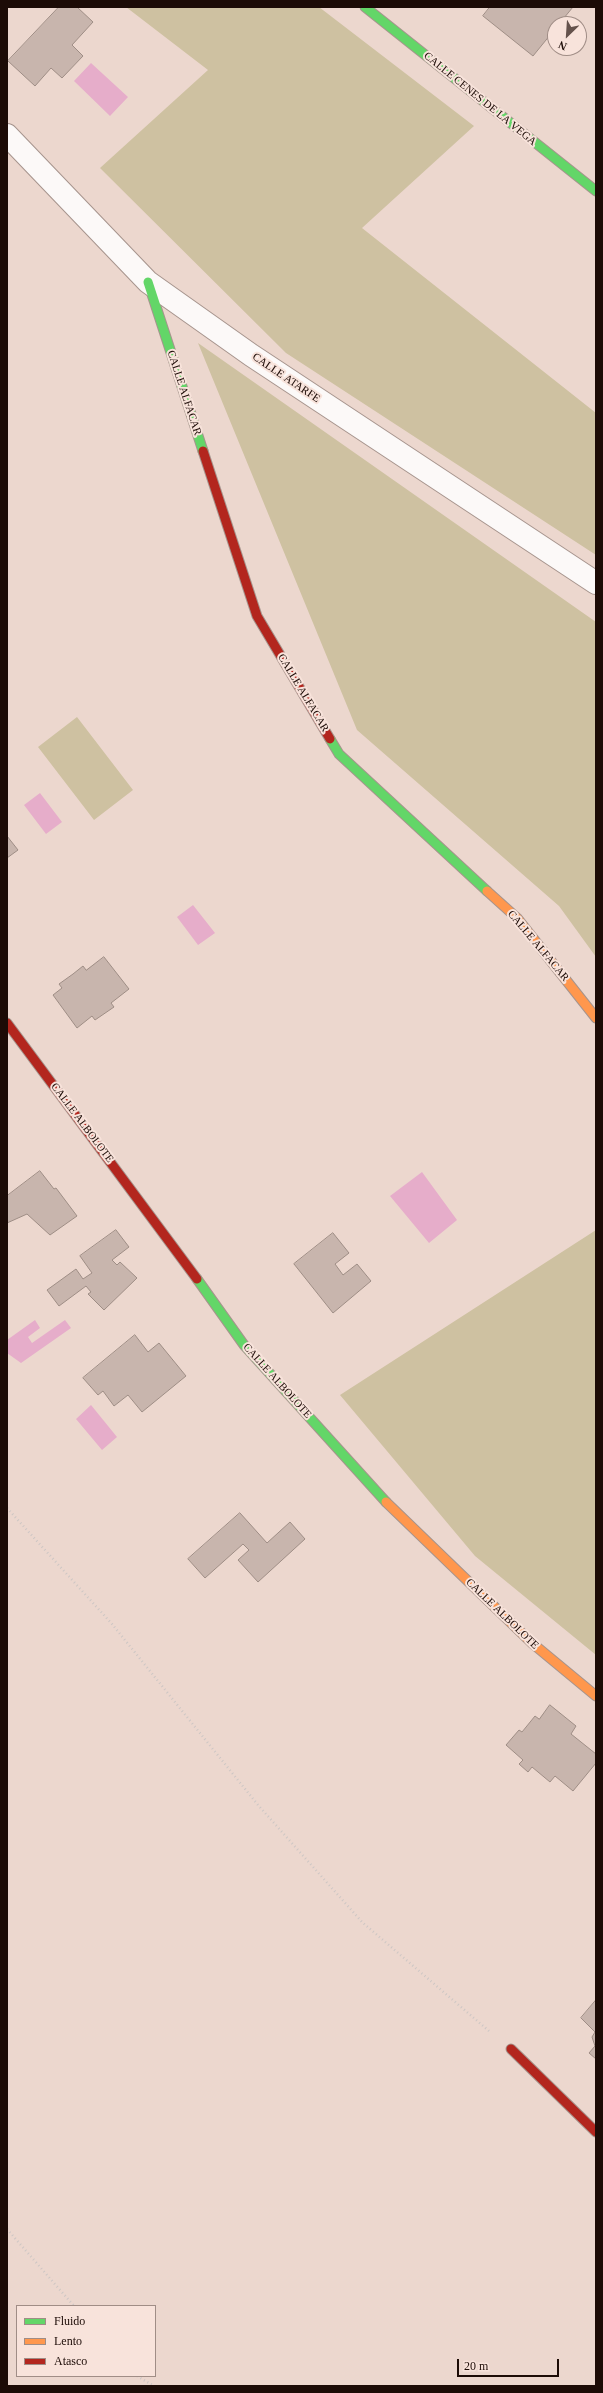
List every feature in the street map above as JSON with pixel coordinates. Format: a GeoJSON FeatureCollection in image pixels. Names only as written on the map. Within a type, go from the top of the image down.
{"type":"FeatureCollection","features":[{"type":"Feature","properties":{"kind":"street","name":"CALLE CENES DE LA VEGA"},"geometry":{"type":"LineString","coordinates":[[365,7],[596,191]]}},
{"type":"Feature","properties":{"kind":"street","name":"CALLE ATARFE"},"geometry":{"type":"LineString","coordinates":[[7,135],[148,282],[251,355],[596,583]]}},
{"type":"Feature","properties":{"kind":"street","name":"CALLE ALFACAR"},"geometry":{"type":"LineString","coordinates":[[148,282],[257,616],[339,754],[517,918],[596,1018]]}},
{"type":"Feature","properties":{"kind":"street","name":"CALLE ALBOLOTE"},"geometry":{"type":"LineString","coordinates":[[7,1023],[153,1218],[244,1345],[380,1496],[532,1643],[596,1696]]}},
{"type":"Feature","properties":{"kind":"street"},"geometry":{"type":"LineString","coordinates":[[511,2049],[596,2132]]}},
{"type":"Feature","properties":{"kind":"path"},"geometry":{"type":"LineString","coordinates":[[7,1508],[112,1624],[258,1805],[362,1922],[511,2049]]}},
{"type":"Feature","properties":{"kind":"path"},"geometry":{"type":"LineString","coordinates":[[7,2229],[73,2305]]}},
{"type":"Feature","properties":{"kind":"path"},"geometry":{"type":"LineString","coordinates":[[139,2377],[154,2386]]}},
{"type":"Feature","properties":{"kind":"shaded area"},"geometry":{"type":"Polygon","coordinates":[[[126,7],[319,7],[474,126],[362,228],[596,413],[596,555],[286,353],[100,168],[208,70],[126,7]]]}},
{"type":"Feature","properties":{"kind":"shaded area"},"geometry":{"type":"Polygon","coordinates":[[[91,63],[128,97],[110,116],[74,81],[91,63]]]}},
{"type":"Feature","properties":{"kind":"shaded area"},"geometry":{"type":"Polygon","coordinates":[[[198,343],[596,622],[596,957],[559,906],[357,730],[198,343]]]}},
{"type":"Feature","properties":{"kind":"shaded area"},"geometry":{"type":"Polygon","coordinates":[[[77,717],[133,790],[94,820],[38,747],[77,717]]]}},
{"type":"Feature","properties":{"kind":"shaded area"},"geometry":{"type":"Polygon","coordinates":[[[40,793],[62,822],[46,834],[24,805],[40,793]]]}},
{"type":"Feature","properties":{"kind":"shaded area"},"geometry":{"type":"Polygon","coordinates":[[[193,905],[215,933],[198,945],[177,917],[193,905]]]}},
{"type":"Feature","properties":{"kind":"shaded area"},"geometry":{"type":"Polygon","coordinates":[[[422,1172],[457,1220],[429,1243],[390,1196],[422,1172]]]}},
{"type":"Feature","properties":{"kind":"shaded area"},"geometry":{"type":"Polygon","coordinates":[[[596,1230],[596,1655],[475,1556],[340,1395],[596,1230]]]}},
{"type":"Feature","properties":{"kind":"shaded area"},"geometry":{"type":"Polygon","coordinates":[[[35,1320],[40,1328],[28,1337],[32,1343],[65,1320],[71,1328],[21,1363],[7,1353],[7,1340],[35,1320]]]}},
{"type":"Feature","properties":{"kind":"shaded area"},"geometry":{"type":"Polygon","coordinates":[[[91,1405],[117,1437],[102,1450],[76,1419],[91,1405]]]}},
{"type":"Feature","properties":{"kind":"building"},"geometry":{"type":"Polygon","coordinates":[[[59,7],[77,7],[93,22],[72,45],[83,56],[62,78],[51,68],[35,86],[8,61],[59,7]]]}},
{"type":"Feature","properties":{"kind":"building"},"geometry":{"type":"Polygon","coordinates":[[[490,7],[573,7],[566,16],[547,16],[547,39],[533,56],[483,16],[490,7]]]}},
{"type":"Feature","properties":{"kind":"building"},"geometry":{"type":"Polygon","coordinates":[[[7,836],[18,850],[7,858],[7,836]]]}},
{"type":"Feature","properties":{"kind":"building"},"geometry":{"type":"Polygon","coordinates":[[[104,957],[129,989],[111,1003],[114,1007],[95,1020],[92,1016],[77,1028],[53,995],[62,988],[59,984],[83,966],[86,970],[104,957]]]}},
{"type":"Feature","properties":{"kind":"building"},"geometry":{"type":"Polygon","coordinates":[[[40,1171],[54,1189],[56,1188],[77,1216],[50,1235],[27,1214],[7,1223],[7,1196],[40,1171]]]}},
{"type":"Feature","properties":{"kind":"building"},"geometry":{"type":"Polygon","coordinates":[[[116,1230],[129,1247],[112,1260],[117,1265],[120,1262],[137,1278],[104,1310],[88,1294],[91,1292],[86,1286],[59,1306],[47,1290],[76,1269],[83,1279],[92,1273],[80,1256],[116,1230]]]}},
{"type":"Feature","properties":{"kind":"building"},"geometry":{"type":"Polygon","coordinates":[[[333,1233],[349,1253],[335,1264],[343,1275],[357,1264],[371,1281],[333,1313],[294,1264],[333,1233]]]}},
{"type":"Feature","properties":{"kind":"building"},"geometry":{"type":"Polygon","coordinates":[[[135,1335],[148,1352],[159,1343],[186,1376],[142,1412],[128,1395],[114,1406],[103,1391],[98,1395],[83,1378],[135,1335]]]}},
{"type":"Feature","properties":{"kind":"building"},"geometry":{"type":"Polygon","coordinates":[[[240,1513],[267,1543],[290,1522],[305,1539],[258,1582],[238,1560],[249,1550],[243,1544],[205,1578],[188,1559],[240,1513]]]}},
{"type":"Feature","properties":{"kind":"building"},"geometry":{"type":"Polygon","coordinates":[[[550,1705],[576,1726],[571,1734],[596,1754],[596,1763],[573,1791],[555,1776],[550,1782],[532,1767],[528,1772],[519,1764],[523,1760],[506,1745],[519,1730],[522,1732],[535,1716],[539,1719],[550,1705]]]}},
{"type":"Feature","properties":{"kind":"building"},"geometry":{"type":"Polygon","coordinates":[[[596,2000],[596,2059],[589,2053],[595,2046],[592,2037],[595,2032],[581,2018],[596,2000]]]}},
{"type":"Feature","properties":{"kind":"traffic: fast"},"geometry":{"type":"LineString","coordinates":[[365,7],[596,191]]}},
{"type":"Feature","properties":{"kind":"traffic: fast"},"geometry":{"type":"LineString","coordinates":[[148,282],[203,451]]}},
{"type":"Feature","properties":{"kind":"traffic: fast"},"geometry":{"type":"LineString","coordinates":[[330,739],[339,754],[487,891]]}},
{"type":"Feature","properties":{"kind":"traffic: fast"},"geometry":{"type":"LineString","coordinates":[[197,1279],[244,1345],[386,1502]]}},
{"type":"Feature","properties":{"kind":"traffic: slow"},"geometry":{"type":"LineString","coordinates":[[487,891],[517,918],[596,1018]]}},
{"type":"Feature","properties":{"kind":"traffic: slow"},"geometry":{"type":"LineString","coordinates":[[386,1502],[532,1643],[596,1696]]}},
{"type":"Feature","properties":{"kind":"traffic: jam"},"geometry":{"type":"LineString","coordinates":[[203,451],[257,616],[330,739]]}},
{"type":"Feature","properties":{"kind":"traffic: jam"},"geometry":{"type":"LineString","coordinates":[[7,1023],[197,1279]]}},
{"type":"Feature","properties":{"kind":"traffic: jam"},"geometry":{"type":"LineString","coordinates":[[511,2049],[596,2132]]}}]}
